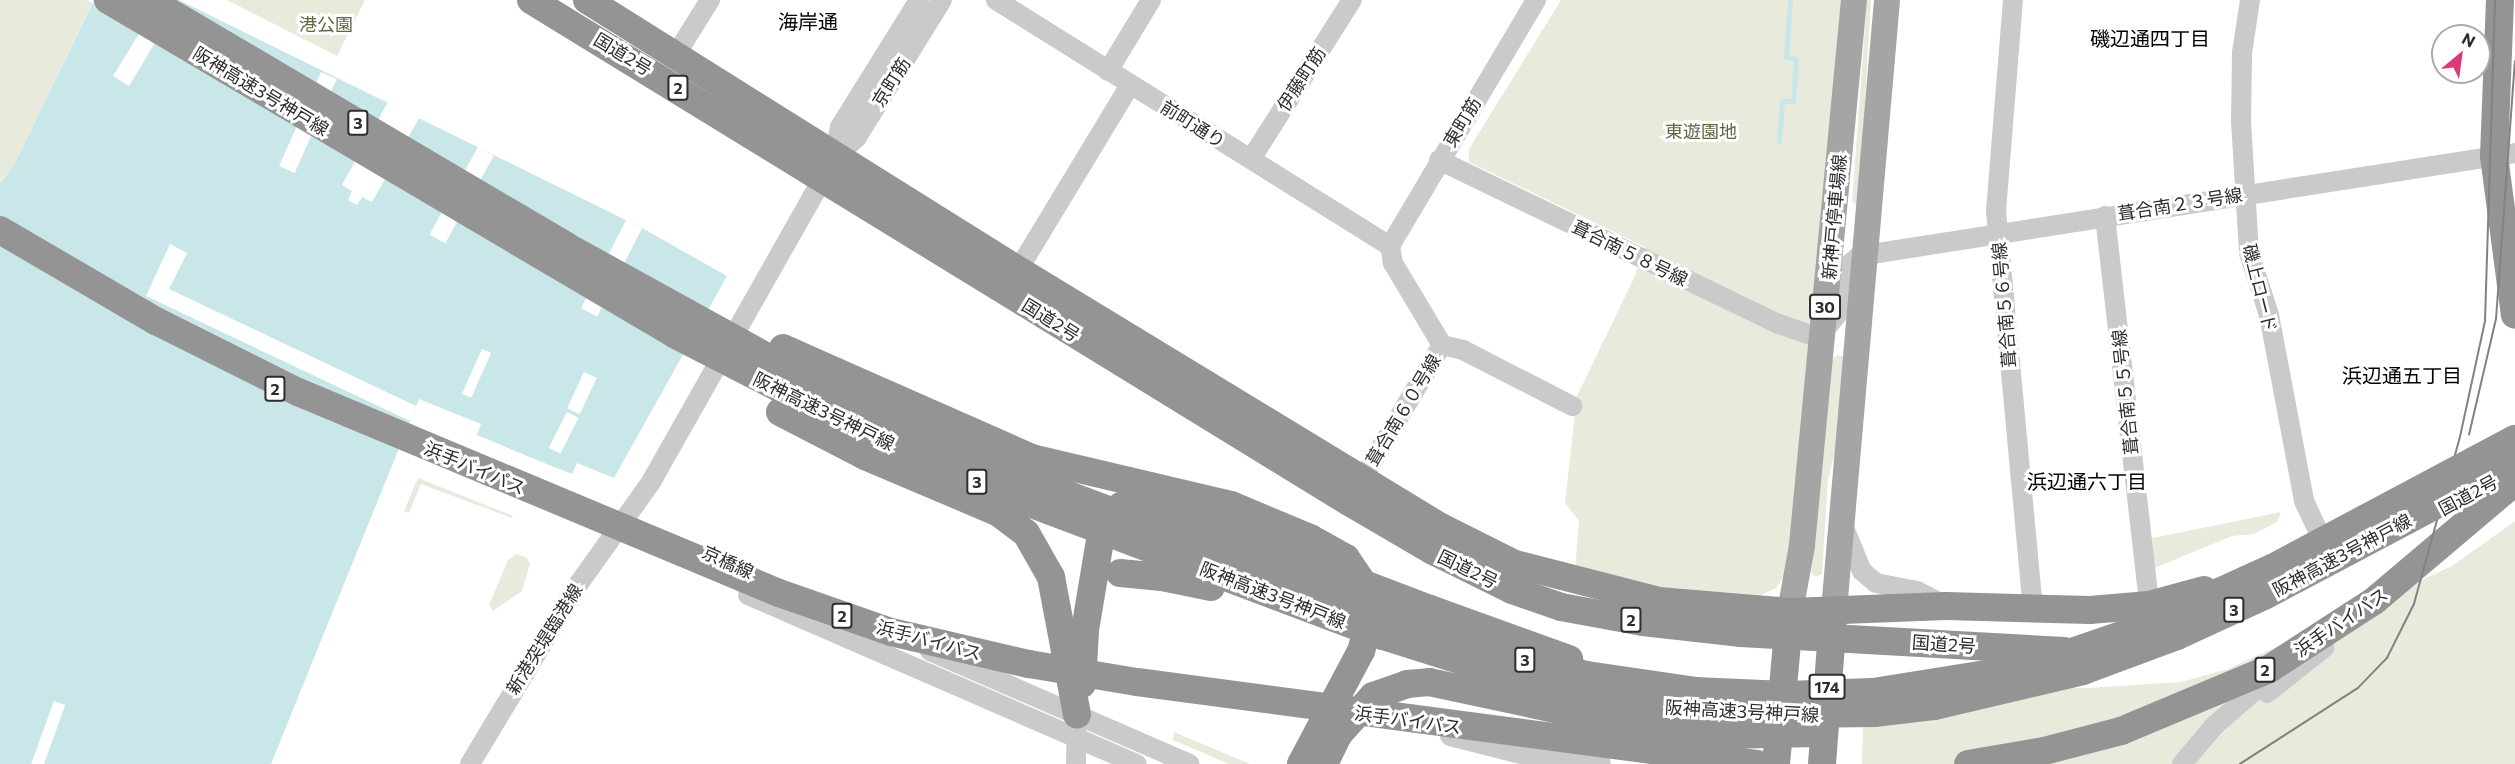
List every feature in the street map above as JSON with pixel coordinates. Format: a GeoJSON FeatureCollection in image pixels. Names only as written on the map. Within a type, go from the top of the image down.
{"type":"FeatureCollection","features":[{"type":"Feature","properties":{"kind":"highway","name":"阪神高速3号神戸線"},"geometry":{"type":"LineString","coordinates":[[108,0],[561,254],[830,392],[965,454],[1148,526],[1514,657],[1622,682],[1732,693],[1832,694],[1930,685],[2063,655],[2133,631],[2272,568],[2515,439]]}},
{"type":"Feature","properties":{"kind":"highway","name":"阪神高速3号神戸線"},"geometry":{"type":"LineString","coordinates":[[149,0],[561,254],[685,340],[888,444],[1026,502],[1383,636],[1545,687],[1638,705],[1784,716],[1934,706],[2083,671],[2177,636],[2266,595],[2515,463]]}},
{"type":"Feature","properties":{"kind":"highway","name":"国道2号"},"geometry":{"type":"LineString","coordinates":[[531,0],[828,168],[1018,270],[1441,527],[1515,564],[1659,601],[1788,625]]}},
{"type":"Feature","properties":{"kind":"highway","name":"国道2号"},"geometry":{"type":"LineString","coordinates":[[587,0],[675,56],[828,168],[1349,502],[1433,551],[1512,590],[1561,607],[1643,622],[1788,625],[1832,624],[1946,606],[2033,610],[2149,605],[2224,583],[2515,430]]}},
{"type":"Feature","properties":{"kind":"highway"},"geometry":{"type":"LineString","coordinates":[[2500,0],[2510,157],[2515,315]]}},
{"type":"Feature","properties":{"kind":"highway"},"geometry":{"type":"LineString","coordinates":[[2510,157],[2515,39]]}},
{"type":"Feature","properties":{"kind":"highway","name":"浜手バイパス"},"geometry":{"type":"LineString","coordinates":[[0,230],[156,321],[298,392],[577,511],[833,613],[947,647],[1029,664],[1467,728],[1757,764]]}},
{"type":"Feature","properties":{"kind":"highway","name":"浜手バイパス"},"geometry":{"type":"LineString","coordinates":[[0,238],[152,327],[295,398],[564,512],[833,620],[946,654],[1028,671],[1397,725],[1692,764]]}},
{"type":"Feature","properties":{"kind":"highway","name":"3"},"geometry":{"type":"LineString","coordinates":[[561,254],[666,342],[780,412],[949,492],[999,513],[1036,546],[1058,603],[1068,685],[1077,726]]}},
{"type":"Feature","properties":{"kind":"highway","name":"3"},"geometry":{"type":"LineString","coordinates":[[561,254],[1001,446],[1224,517],[1333,548],[1362,577],[1370,602],[1366,634],[1330,730],[1314,762]]}},
{"type":"Feature","properties":{"kind":"highway","name":"国道2号"},"geometry":{"type":"LineString","coordinates":[[1832,624],[2034,652],[2094,650],[2189,629],[2335,567],[2515,470]]}},
{"type":"Feature","properties":{"kind":"highway","name":"浜手バイパス"},"geometry":{"type":"LineString","coordinates":[[1968,764],[2044,751],[2121,731],[2238,684],[2326,640],[2413,570],[2515,482]]}},
{"type":"Feature","properties":{"kind":"highway","name":"3"},"geometry":{"type":"LineString","coordinates":[[1077,726],[1085,630],[1101,534],[1108,517],[1121,506],[1137,503],[1224,517],[1554,655],[1624,674],[1732,693]]}},
{"type":"Feature","properties":{"kind":"highway","name":"浜手バイパス"},"geometry":{"type":"LineString","coordinates":[[2010,764],[2068,752],[2152,726],[2263,681],[2326,640],[2515,504]]}},
{"type":"Feature","properties":{"kind":"highway"},"geometry":{"type":"LineString","coordinates":[[1120,573],[1162,577],[1222,589],[1383,636]]}},
{"type":"Feature","properties":{"kind":"highway","name":"174"},"geometry":{"type":"LineString","coordinates":[[1822,764],[1832,624]]}},
{"type":"Feature","properties":{"kind":"highway","name":"174"},"geometry":{"type":"LineString","coordinates":[[1776,764],[1788,625]]}},
{"type":"Feature","properties":{"kind":"highway","name":"3"},"geometry":{"type":"LineString","coordinates":[[1330,730],[1373,696],[1407,684],[1455,686],[1522,703],[1630,725],[1723,735],[1779,736],[1827,732],[1934,706]]}},
{"type":"Feature","properties":{"kind":"main road","name":"新神戸停車場線"},"geometry":{"type":"LineString","coordinates":[[1788,625],[1802,545],[1854,0]]}},
{"type":"Feature","properties":{"kind":"main road","name":"新神戸停車場線"},"geometry":{"type":"LineString","coordinates":[[1832,624],[1887,0]]}},
{"type":"Feature","properties":{"kind":"main road"},"geometry":{"type":"LineString","coordinates":[[1823,336],[1838,336],[1849,325],[1858,281],[1865,262]]}},
{"type":"Feature","properties":{"kind":"street"},"geometry":{"type":"LineString","coordinates":[[675,56],[710,0]]}},
{"type":"Feature","properties":{"kind":"street","name":"京町筋"},"geometry":{"type":"LineString","coordinates":[[828,168],[840,127],[919,0]]}},
{"type":"Feature","properties":{"kind":"street","name":"京町筋"},"geometry":{"type":"LineString","coordinates":[[828,168],[856,137],[942,0]]}},
{"type":"Feature","properties":{"kind":"street","name":"前町通り"},"geometry":{"type":"LineString","coordinates":[[996,0],[1390,246]]}},
{"type":"Feature","properties":{"kind":"street"},"geometry":{"type":"LineString","coordinates":[[1108,71],[1151,0]]}},
{"type":"Feature","properties":{"kind":"street","name":"伊藤町筋"},"geometry":{"type":"LineString","coordinates":[[1251,159],[1352,0]]}},
{"type":"Feature","properties":{"kind":"street","name":"東町筋"},"geometry":{"type":"LineString","coordinates":[[1390,246],[1536,0]]}},
{"type":"Feature","properties":{"kind":"street","name":"葺合南５６号線"},"geometry":{"type":"LineString","coordinates":[[2013,0],[1997,234],[2033,610]]}},
{"type":"Feature","properties":{"kind":"street","name":"磯上ロード"},"geometry":{"type":"LineString","coordinates":[[2250,0],[2242,53],[2243,195],[2249,253],[2269,315],[2304,501],[2335,567]]}},
{"type":"Feature","properties":{"kind":"street"},"geometry":{"type":"LineString","coordinates":[[1018,270],[1130,85]]}},
{"type":"Feature","properties":{"kind":"street","name":"葺合南２３号線"},"geometry":{"type":"LineString","coordinates":[[1865,262],[1997,234],[2105,216],[2510,157]]}},
{"type":"Feature","properties":{"kind":"street","name":"葺合南５８号線"},"geometry":{"type":"LineString","coordinates":[[1439,160],[1779,324],[1823,336]]}},
{"type":"Feature","properties":{"kind":"street"},"geometry":{"type":"LineString","coordinates":[[625,516],[651,482],[828,168]]}},
{"type":"Feature","properties":{"kind":"street","name":"葺合南５５号線"},"geometry":{"type":"LineString","coordinates":[[2105,216],[2149,605]]}},
{"type":"Feature","properties":{"kind":"street","name":"葺合南６０号線"},"geometry":{"type":"LineString","coordinates":[[1362,479],[1442,345],[1393,263],[1390,246]]}},
{"type":"Feature","properties":{"kind":"street"},"geometry":{"type":"LineString","coordinates":[[1442,345],[1462,350],[1572,406]]}},
{"type":"Feature","properties":{"kind":"street","name":"新港突堤臨港線"},"geometry":{"type":"LineString","coordinates":[[468,764],[625,516]]}},
{"type":"Feature","properties":{"kind":"street","name":"京橋線"},"geometry":{"type":"LineString","coordinates":[[625,516],[1077,726],[1137,764]]}},
{"type":"Feature","properties":{"kind":"street"},"geometry":{"type":"LineString","coordinates":[[1841,520],[1862,571],[1876,583],[1917,591],[1946,606]]}},
{"type":"Feature","properties":{"kind":"street","name":"京橋線"},"geometry":{"type":"LineString","coordinates":[[611,536],[1077,726],[1190,764]]}},
{"type":"Feature","properties":{"kind":"street"},"geometry":{"type":"LineString","coordinates":[[2182,764],[2194,756],[2235,707],[2326,640]]}},
{"type":"Feature","properties":{"kind":"street"},"geometry":{"type":"LineString","coordinates":[[1397,725],[1560,764]]}},
{"type":"Feature","properties":{"kind":"street"},"geometry":{"type":"LineString","coordinates":[[1076,764],[1077,726]]}},
{"type":"Feature","properties":{"kind":"street"},"geometry":{"type":"LineString","coordinates":[[1467,728],[1601,764]]}},
{"type":"Feature","properties":{"kind":"green space"},"geometry":{"type":"Polygon","coordinates":[[[0,0],[86,0],[92,3],[15,163],[0,182],[0,0]]]}},
{"type":"Feature","properties":{"kind":"green space","name":"港公園"},"geometry":{"type":"Polygon","coordinates":[[[227,0],[365,0],[337,56],[227,0]]]}},
{"type":"Feature","properties":{"kind":"green space","name":"東遊園地"},"geometry":{"type":"Polygon","coordinates":[[[1561,0],[1843,0],[1787,572],[1776,588],[1761,595],[1658,587],[1575,571],[1579,521],[1565,503],[1577,396],[1634,278],[1645,247],[1469,162],[1469,149],[1561,0]]]}},
{"type":"Feature","properties":{"kind":"green space"},"geometry":{"type":"Polygon","coordinates":[[[1867,0],[1871,0],[1859,202],[1856,205],[1852,201],[1867,0]]]}},
{"type":"Feature","properties":{"kind":"green space"},"geometry":{"type":"Polygon","coordinates":[[[1838,355],[1846,357],[1836,449],[1828,479],[1822,574],[1816,577],[1811,573],[1830,360],[1838,355]]]}},
{"type":"Feature","properties":{"kind":"green space"},"geometry":{"type":"Polygon","coordinates":[[[418,478],[513,516],[512,518],[421,484],[409,513],[404,511],[418,478]]]}},
{"type":"Feature","properties":{"kind":"green space"},"geometry":{"type":"Polygon","coordinates":[[[2281,512],[2277,522],[2254,534],[2232,536],[2152,569],[2148,539],[2281,512]]]}},
{"type":"Feature","properties":{"kind":"green space"},"geometry":{"type":"Polygon","coordinates":[[[2515,521],[2515,764],[1862,764],[1864,683],[2088,688],[2181,682],[2228,669],[2452,566],[2515,521]]]}},
{"type":"Feature","properties":{"kind":"green space"},"geometry":{"type":"Polygon","coordinates":[[[517,554],[527,558],[530,564],[522,591],[493,611],[489,605],[508,560],[517,554]]]}},
{"type":"Feature","properties":{"kind":"green space"},"geometry":{"type":"Polygon","coordinates":[[[1174,732],[1250,764],[1229,764],[1173,740],[1174,732]]]}},
{"type":"Feature","properties":{"kind":"water"},"geometry":{"type":"Polygon","coordinates":[[[94,0],[179,0],[642,228],[727,276],[614,478],[577,463],[572,474],[549,465],[477,435],[481,424],[419,399],[271,764],[0,764],[0,183],[15,163],[94,0]]]}},
{"type":"Feature","properties":{"kind":"pier"},"geometry":{"type":"Polygon","coordinates":[[[160,0],[180,1],[129,86],[113,76],[160,0]]]}},
{"type":"Feature","properties":{"kind":"pier"},"geometry":{"type":"Polygon","coordinates":[[[321,72],[337,79],[295,173],[279,166],[321,72]]]}},
{"type":"Feature","properties":{"kind":"pier"},"geometry":{"type":"Polygon","coordinates":[[[388,102],[419,118],[372,202],[362,197],[357,205],[348,200],[352,191],[342,185],[388,102]]]}},
{"type":"Feature","properties":{"kind":"pier"},"geometry":{"type":"Polygon","coordinates":[[[478,147],[494,156],[445,243],[430,234],[478,147]]]}},
{"type":"Feature","properties":{"kind":"pier"},"geometry":{"type":"Polygon","coordinates":[[[626,220],[642,228],[597,316],[581,308],[626,220]]]}},
{"type":"Feature","properties":{"kind":"pier"},"geometry":{"type":"Polygon","coordinates":[[[170,244],[187,253],[169,289],[416,406],[410,421],[146,296],[170,244]]]}},
{"type":"Feature","properties":{"kind":"pier"},"geometry":{"type":"Polygon","coordinates":[[[482,349],[491,353],[471,398],[462,394],[482,349]]]}},
{"type":"Feature","properties":{"kind":"pier"},"geometry":{"type":"Polygon","coordinates":[[[584,372],[597,378],[580,414],[567,408],[584,372]]]}},
{"type":"Feature","properties":{"kind":"pier"},"geometry":{"type":"Polygon","coordinates":[[[567,412],[579,418],[560,454],[549,448],[567,412]]]}},
{"type":"Feature","properties":{"kind":"pier"},"geometry":{"type":"Polygon","coordinates":[[[54,701],[65,705],[44,764],[31,764],[54,701]]]}},
{"type":"Feature","properties":{"kind":"waterway"},"geometry":{"type":"LineString","coordinates":[[1779,141],[1782,101],[1793,101],[1796,59],[1786,57],[1790,0]]}},
{"type":"Feature","properties":{"kind":"tram line"},"geometry":{"type":"LineString","coordinates":[[2240,764],[2358,688],[2387,658],[2414,604],[2460,437],[2485,321],[2495,0]]}},
{"type":"Feature","properties":{"kind":"tram line"},"geometry":{"type":"LineString","coordinates":[[2469,435],[2496,319],[2515,62]]}},
{"type":"Feature","properties":{"kind":"district","name":"海岸通"},"geometry":{"type":"Point","coordinates":[808,21]}},
{"type":"Feature","properties":{"kind":"district","name":"磯辺通四丁目"},"geometry":{"type":"Point","coordinates":[2150,38]}},
{"type":"Feature","properties":{"kind":"district","name":"浜辺通五丁目"},"geometry":{"type":"Point","coordinates":[2402,375]}},
{"type":"Feature","properties":{"kind":"district","name":"浜辺通六丁目"},"geometry":{"type":"Point","coordinates":[2087,481]}}]}
